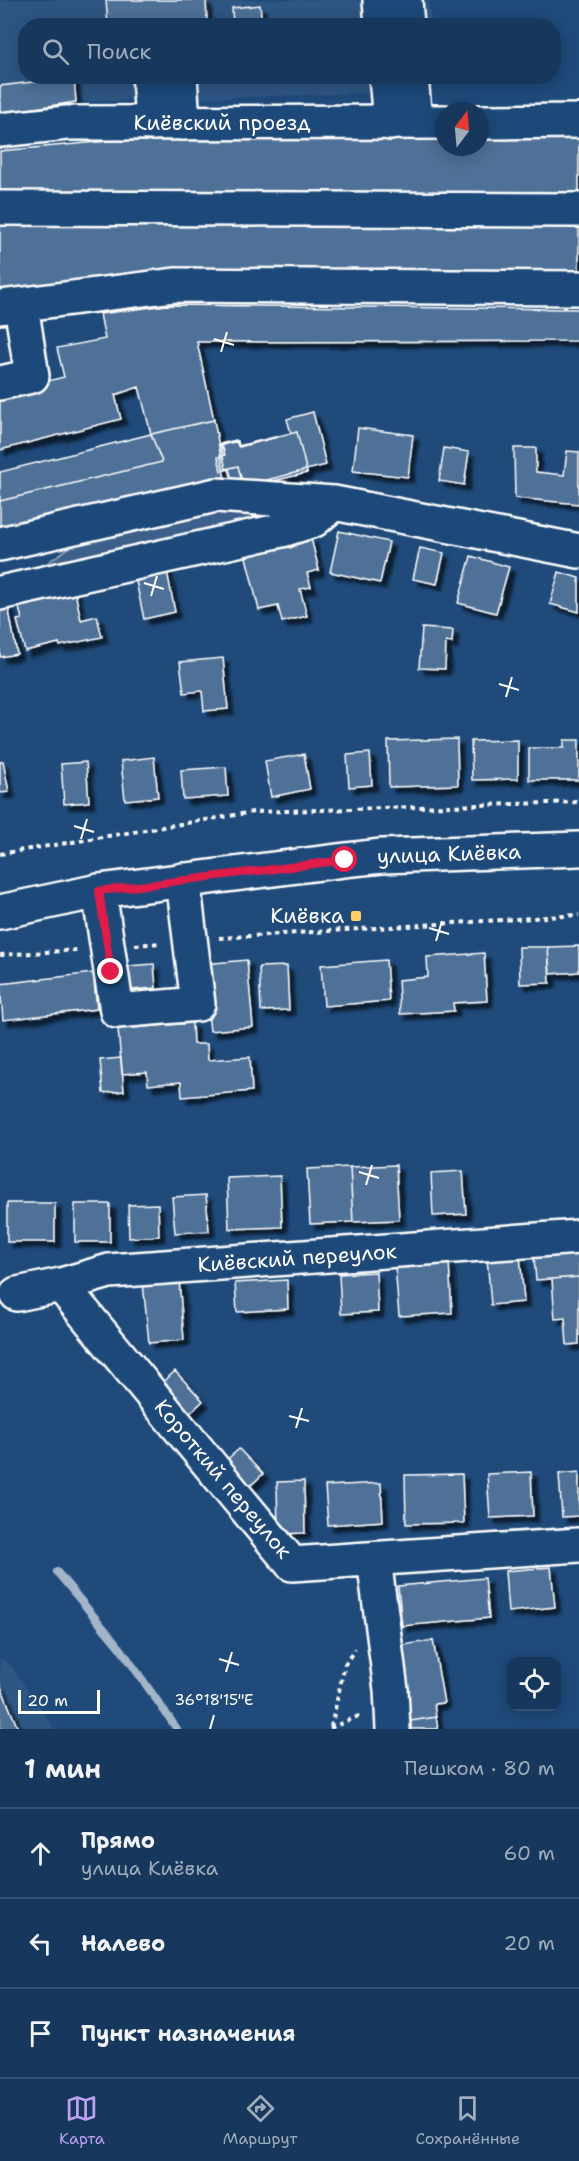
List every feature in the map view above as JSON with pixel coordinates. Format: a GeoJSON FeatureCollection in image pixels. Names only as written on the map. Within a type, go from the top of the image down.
{"type":"FeatureCollection","features":[{"type":"Feature","properties":{"kind":"street"},"geometry":{"type":"LineString","coordinates":[[380,0],[381,18]]}},
{"type":"Feature","properties":{"kind":"street"},"geometry":{"type":"LineString","coordinates":[[405,0],[406,18]]}},
{"type":"Feature","properties":{"kind":"street"},"geometry":{"type":"LineString","coordinates":[[152,84],[168,123]]}},
{"type":"Feature","properties":{"kind":"street"},"geometry":{"type":"LineString","coordinates":[[168,123],[178,84]]}},
{"type":"Feature","properties":{"kind":"street"},"geometry":{"type":"LineString","coordinates":[[391,84],[416,122]]}},
{"type":"Feature","properties":{"kind":"street"},"geometry":{"type":"LineString","coordinates":[[412,84],[416,122]]}},
{"type":"Feature","properties":{"kind":"street"},"geometry":{"type":"LineString","coordinates":[[489,122],[579,121]]}},
{"type":"Feature","properties":{"kind":"street","name":"Киёвский проезд"},"geometry":{"type":"LineString","coordinates":[[0,130],[67,123],[416,122]]}},
{"type":"Feature","properties":{"kind":"street"},"geometry":{"type":"LineString","coordinates":[[0,208],[579,210]]}},
{"type":"Feature","properties":{"kind":"street"},"geometry":{"type":"LineString","coordinates":[[0,383],[32,376],[10,306],[175,285],[579,288]]}},
{"type":"Feature","properties":{"kind":"street"},"geometry":{"type":"LineString","coordinates":[[0,544],[216,495],[334,503],[579,552]]}},
{"type":"Feature","properties":{"kind":"street"},"geometry":{"type":"LineString","coordinates":[[0,593],[282,530],[315,520],[334,503]]}},
{"type":"Feature","properties":{"kind":"street"},"geometry":{"type":"LineString","coordinates":[[0,581],[93,522]]}},
{"type":"Feature","properties":{"kind":"street","name":"улица Киёвка"},"geometry":{"type":"LineString","coordinates":[[0,912],[99,891],[286,866],[382,856],[579,849]]}},
{"type":"Feature","properties":{"kind":"street"},"geometry":{"type":"LineString","coordinates":[[99,891],[117,1011],[198,1004],[183,880]]}},
{"type":"Feature","properties":{"kind":"street","name":"Киёвский переулок"},"geometry":{"type":"LineString","coordinates":[[17,1294],[110,1272],[579,1237]]}},
{"type":"Feature","properties":{"kind":"street","name":"Короткий переулок"},"geometry":{"type":"LineString","coordinates":[[61,1285],[292,1564],[579,1545]]}},
{"type":"Feature","properties":{"kind":"street"},"geometry":{"type":"LineString","coordinates":[[374,1559],[393,1729]]}},
{"type":"Feature","properties":{"kind":"path"},"geometry":{"type":"LineString","coordinates":[[0,854],[253,812],[579,802]]}},
{"type":"Feature","properties":{"kind":"path"},"geometry":{"type":"LineString","coordinates":[[0,955],[191,940],[579,915]]}},
{"type":"Feature","properties":{"kind":"path"},"geometry":{"type":"LineString","coordinates":[[331,1728],[345,1664],[381,1612]]}},
{"type":"Feature","properties":{"kind":"shaded area"},"geometry":{"type":"Polygon","coordinates":[[[0,0],[428,0],[431,18],[18,18],[18,84],[431,84],[427,91],[76,102],[0,113],[0,0]]]}},
{"type":"Feature","properties":{"kind":"shaded area"},"geometry":{"type":"Polygon","coordinates":[[[305,508],[34,572],[90,533],[212,510],[305,508]]]}},
{"type":"Feature","properties":{"kind":"shaded area"},"geometry":{"type":"Polygon","coordinates":[[[0,1658],[11,1665],[55,1729],[0,1729],[0,1658]]]}},
{"type":"Feature","properties":{"kind":"building"},"geometry":{"type":"Polygon","coordinates":[[[106,0],[206,0],[207,18],[107,18],[106,0]]]}},
{"type":"Feature","properties":{"kind":"building"},"geometry":{"type":"Polygon","coordinates":[[[260,5],[261,18],[233,18],[232,8],[260,5]]]}},
{"type":"Feature","properties":{"kind":"building"},"geometry":{"type":"Polygon","coordinates":[[[75,84],[76,102],[0,113],[0,86],[75,84]]]}},
{"type":"Feature","properties":{"kind":"building"},"geometry":{"type":"Polygon","coordinates":[[[489,138],[579,138],[579,200],[0,199],[0,151],[109,141],[435,139],[435,156],[489,156],[489,138]]]}},
{"type":"Feature","properties":{"kind":"building"},"geometry":{"type":"Polygon","coordinates":[[[0,224],[579,224],[579,277],[0,298],[0,224]]]}},
{"type":"Feature","properties":{"kind":"building"},"geometry":{"type":"Polygon","coordinates":[[[167,305],[579,309],[579,341],[197,342],[214,420],[151,434],[139,387],[115,395],[121,419],[0,450],[0,393],[64,377],[57,348],[105,339],[100,314],[167,305]]]}},
{"type":"Feature","properties":{"kind":"building"},"geometry":{"type":"Polygon","coordinates":[[[313,412],[326,465],[243,486],[238,466],[226,469],[220,444],[236,440],[238,446],[291,433],[287,419],[313,412]]]}},
{"type":"Feature","properties":{"kind":"building"},"geometry":{"type":"Polygon","coordinates":[[[214,420],[225,479],[0,531],[0,501],[162,462],[151,434],[214,420]]]}},
{"type":"Feature","properties":{"kind":"building"},"geometry":{"type":"Polygon","coordinates":[[[358,428],[413,435],[408,477],[353,471],[358,428]]]}},
{"type":"Feature","properties":{"kind":"building"},"geometry":{"type":"Polygon","coordinates":[[[297,432],[307,473],[235,490],[229,469],[221,471],[218,457],[225,455],[222,445],[238,441],[239,447],[297,432]]]}},
{"type":"Feature","properties":{"kind":"building"},"geometry":{"type":"Polygon","coordinates":[[[151,434],[162,462],[0,501],[0,472],[151,434]]]}},
{"type":"Feature","properties":{"kind":"building"},"geometry":{"type":"Polygon","coordinates":[[[444,448],[469,452],[464,485],[439,481],[444,448]]]}},
{"type":"Feature","properties":{"kind":"building"},"geometry":{"type":"Polygon","coordinates":[[[514,448],[536,448],[536,472],[564,475],[567,451],[579,452],[579,504],[515,498],[514,448]]]}},
{"type":"Feature","properties":{"kind":"building"},"geometry":{"type":"Polygon","coordinates":[[[339,531],[389,542],[380,583],[330,572],[339,531]]]}},
{"type":"Feature","properties":{"kind":"building"},"geometry":{"type":"Polygon","coordinates":[[[288,538],[290,548],[295,546],[294,543],[311,538],[319,570],[307,573],[311,587],[300,589],[307,616],[282,622],[278,606],[259,610],[244,549],[288,538]]]}},
{"type":"Feature","properties":{"kind":"building"},"geometry":{"type":"Polygon","coordinates":[[[420,548],[444,553],[437,584],[413,579],[420,548]]]}},
{"type":"Feature","properties":{"kind":"building"},"geometry":{"type":"Polygon","coordinates":[[[471,556],[509,567],[496,613],[458,603],[471,556]]]}},
{"type":"Feature","properties":{"kind":"building"},"geometry":{"type":"Polygon","coordinates":[[[166,566],[175,612],[144,619],[134,572],[166,566]]]}},
{"type":"Feature","properties":{"kind":"building"},"geometry":{"type":"Polygon","coordinates":[[[559,572],[579,578],[579,612],[550,604],[559,572]]]}},
{"type":"Feature","properties":{"kind":"building"},"geometry":{"type":"Polygon","coordinates":[[[74,587],[81,620],[97,616],[102,637],[25,651],[17,620],[22,619],[17,600],[74,587]]]}},
{"type":"Feature","properties":{"kind":"building"},"geometry":{"type":"Polygon","coordinates":[[[8,605],[17,654],[0,657],[0,606],[8,605]]]}},
{"type":"Feature","properties":{"kind":"building"},"geometry":{"type":"Polygon","coordinates":[[[422,628],[453,630],[452,643],[446,642],[445,669],[419,668],[422,628]]]}},
{"type":"Feature","properties":{"kind":"building"},"geometry":{"type":"Polygon","coordinates":[[[223,658],[228,709],[204,711],[202,691],[184,693],[180,662],[223,658]]]}},
{"type":"Feature","properties":{"kind":"building"},"geometry":{"type":"Polygon","coordinates":[[[457,739],[458,785],[389,787],[388,741],[457,739]]]}},
{"type":"Feature","properties":{"kind":"building"},"geometry":{"type":"Polygon","coordinates":[[[518,740],[518,779],[472,780],[471,741],[518,740]]]}},
{"type":"Feature","properties":{"kind":"building"},"geometry":{"type":"Polygon","coordinates":[[[564,740],[579,740],[579,780],[529,780],[529,748],[564,748],[564,740]]]}},
{"type":"Feature","properties":{"kind":"building"},"geometry":{"type":"Polygon","coordinates":[[[370,753],[372,785],[349,787],[347,755],[370,753]]]}},
{"type":"Feature","properties":{"kind":"building"},"geometry":{"type":"Polygon","coordinates":[[[304,754],[310,789],[271,797],[265,761],[304,754]]]}},
{"type":"Feature","properties":{"kind":"building"},"geometry":{"type":"Polygon","coordinates":[[[154,757],[158,797],[125,800],[121,761],[154,757]]]}},
{"type":"Feature","properties":{"kind":"building"},"geometry":{"type":"Polygon","coordinates":[[[3,761],[9,792],[0,793],[0,762],[3,761]]]}},
{"type":"Feature","properties":{"kind":"building"},"geometry":{"type":"Polygon","coordinates":[[[86,762],[89,802],[64,804],[61,764],[86,762]]]}},
{"type":"Feature","properties":{"kind":"building"},"geometry":{"type":"Polygon","coordinates":[[[226,767],[228,796],[183,799],[181,770],[226,767]]]}},
{"type":"Feature","properties":{"kind":"building"},"geometry":{"type":"Polygon","coordinates":[[[579,946],[579,972],[550,974],[548,947],[579,946]]]}},
{"type":"Feature","properties":{"kind":"building"},"geometry":{"type":"Polygon","coordinates":[[[519,947],[548,947],[550,983],[520,984],[519,947]]]}},
{"type":"Feature","properties":{"kind":"building"},"geometry":{"type":"Polygon","coordinates":[[[484,953],[487,1001],[453,1003],[454,1011],[400,1014],[398,980],[428,977],[427,957],[484,953]]]}},
{"type":"Feature","properties":{"kind":"building"},"geometry":{"type":"Polygon","coordinates":[[[247,960],[253,1027],[210,1031],[203,964],[247,960]]]}},
{"type":"Feature","properties":{"kind":"building"},"geometry":{"type":"Polygon","coordinates":[[[386,960],[389,1001],[324,1006],[321,965],[386,960]]]}},
{"type":"Feature","properties":{"kind":"building"},"geometry":{"type":"Polygon","coordinates":[[[154,964],[156,988],[131,990],[128,966],[154,964]]]}},
{"type":"Feature","properties":{"kind":"building"},"geometry":{"type":"Polygon","coordinates":[[[287,966],[289,1010],[261,1011],[259,967],[287,966]]]}},
{"type":"Feature","properties":{"kind":"building"},"geometry":{"type":"Polygon","coordinates":[[[93,973],[97,1009],[3,1020],[0,984],[93,973]]]}},
{"type":"Feature","properties":{"kind":"building"},"geometry":{"type":"Polygon","coordinates":[[[192,1023],[193,1044],[207,1044],[208,1060],[250,1057],[252,1091],[182,1097],[181,1082],[148,1085],[147,1072],[122,1074],[118,1029],[192,1023]]]}},
{"type":"Feature","properties":{"kind":"building"},"geometry":{"type":"Polygon","coordinates":[[[121,1058],[124,1091],[103,1093],[100,1060],[121,1058]]]}},
{"type":"Feature","properties":{"kind":"building"},"geometry":{"type":"Polygon","coordinates":[[[396,1165],[399,1220],[353,1222],[350,1167],[396,1165]]]}},
{"type":"Feature","properties":{"kind":"building"},"geometry":{"type":"Polygon","coordinates":[[[350,1167],[353,1222],[310,1224],[307,1169],[350,1167]]]}},
{"type":"Feature","properties":{"kind":"building"},"geometry":{"type":"Polygon","coordinates":[[[463,1171],[466,1214],[433,1216],[431,1173],[463,1171]]]}},
{"type":"Feature","properties":{"kind":"building"},"geometry":{"type":"Polygon","coordinates":[[[280,1176],[282,1227],[229,1229],[227,1178],[280,1176]]]}},
{"type":"Feature","properties":{"kind":"building"},"geometry":{"type":"Polygon","coordinates":[[[206,1195],[209,1231],[175,1233],[172,1197],[206,1195]]]}},
{"type":"Feature","properties":{"kind":"building"},"geometry":{"type":"Polygon","coordinates":[[[7,1203],[55,1203],[55,1242],[7,1242],[7,1203]]]}},
{"type":"Feature","properties":{"kind":"building"},"geometry":{"type":"Polygon","coordinates":[[[75,1204],[110,1204],[110,1242],[75,1242],[75,1204]]]}},
{"type":"Feature","properties":{"kind":"building"},"geometry":{"type":"Polygon","coordinates":[[[158,1204],[159,1236],[129,1238],[128,1205],[158,1204]]]}},
{"type":"Feature","properties":{"kind":"building"},"geometry":{"type":"Polygon","coordinates":[[[579,1244],[579,1277],[536,1280],[533,1247],[579,1244]]]}},
{"type":"Feature","properties":{"kind":"building"},"geometry":{"type":"Polygon","coordinates":[[[520,1255],[524,1302],[491,1305],[487,1258],[520,1255]]]}},
{"type":"Feature","properties":{"kind":"building"},"geometry":{"type":"Polygon","coordinates":[[[449,1262],[452,1313],[399,1316],[395,1265],[449,1262]]]}},
{"type":"Feature","properties":{"kind":"building"},"geometry":{"type":"Polygon","coordinates":[[[376,1272],[378,1312],[341,1314],[339,1274],[376,1272]]]}},
{"type":"Feature","properties":{"kind":"building"},"geometry":{"type":"Polygon","coordinates":[[[579,1277],[579,1344],[567,1345],[565,1318],[555,1319],[552,1279],[579,1277]]]}},
{"type":"Feature","properties":{"kind":"building"},"geometry":{"type":"Polygon","coordinates":[[[179,1280],[184,1340],[149,1343],[143,1283],[179,1280]]]}},
{"type":"Feature","properties":{"kind":"building"},"geometry":{"type":"Polygon","coordinates":[[[287,1280],[288,1309],[237,1312],[235,1283],[287,1280]]]}},
{"type":"Feature","properties":{"kind":"building"},"geometry":{"type":"Polygon","coordinates":[[[175,1371],[203,1401],[188,1415],[160,1385],[175,1371]]]}},
{"type":"Feature","properties":{"kind":"building"},"geometry":{"type":"Polygon","coordinates":[[[239,1449],[263,1474],[247,1489],[223,1463],[239,1449]]]}},
{"type":"Feature","properties":{"kind":"building"},"geometry":{"type":"Polygon","coordinates":[[[531,1472],[533,1516],[490,1518],[487,1474],[531,1472]]]}},
{"type":"Feature","properties":{"kind":"building"},"geometry":{"type":"Polygon","coordinates":[[[579,1472],[579,1516],[562,1517],[559,1474],[579,1472]]]}},
{"type":"Feature","properties":{"kind":"building"},"geometry":{"type":"Polygon","coordinates":[[[462,1474],[464,1523],[406,1524],[405,1475],[462,1474]]]}},
{"type":"Feature","properties":{"kind":"building"},"geometry":{"type":"Polygon","coordinates":[[[304,1481],[305,1533],[278,1534],[277,1482],[304,1481]]]}},
{"type":"Feature","properties":{"kind":"building"},"geometry":{"type":"Polygon","coordinates":[[[381,1483],[383,1521],[328,1525],[325,1486],[381,1483]]]}},
{"type":"Feature","properties":{"kind":"building"},"geometry":{"type":"Polygon","coordinates":[[[551,1567],[555,1607],[508,1612],[505,1571],[551,1567]]]}},
{"type":"Feature","properties":{"kind":"building"},"geometry":{"type":"Polygon","coordinates":[[[485,1578],[489,1618],[402,1626],[398,1586],[485,1578]]]}},
{"type":"Feature","properties":{"kind":"building"},"geometry":{"type":"Polygon","coordinates":[[[433,1640],[444,1703],[434,1704],[436,1717],[404,1722],[392,1647],[433,1640]]]}},
{"type":"Feature","properties":{"kind":"building"},"geometry":{"type":"Polygon","coordinates":[[[0,1684],[18,1729],[0,1729],[0,1684]]]}},
{"type":"Feature","properties":{"kind":"building"},"geometry":{"type":"Polygon","coordinates":[[[436,1717],[438,1729],[406,1729],[404,1722],[436,1717]]]}},
{"type":"Feature","properties":{"kind":"waterway"},"geometry":{"type":"LineString","coordinates":[[57,1572],[121,1649],[177,1729]]}},
{"type":"Feature","properties":{"kind":"place","name":"Киёвка"},"geometry":{"type":"Point","coordinates":[356,916]}},
{"type":"Feature","properties":{"kind":"route"},"geometry":{"type":"LineString","coordinates":[[111,972],[99,891],[345,860]]}}]}
